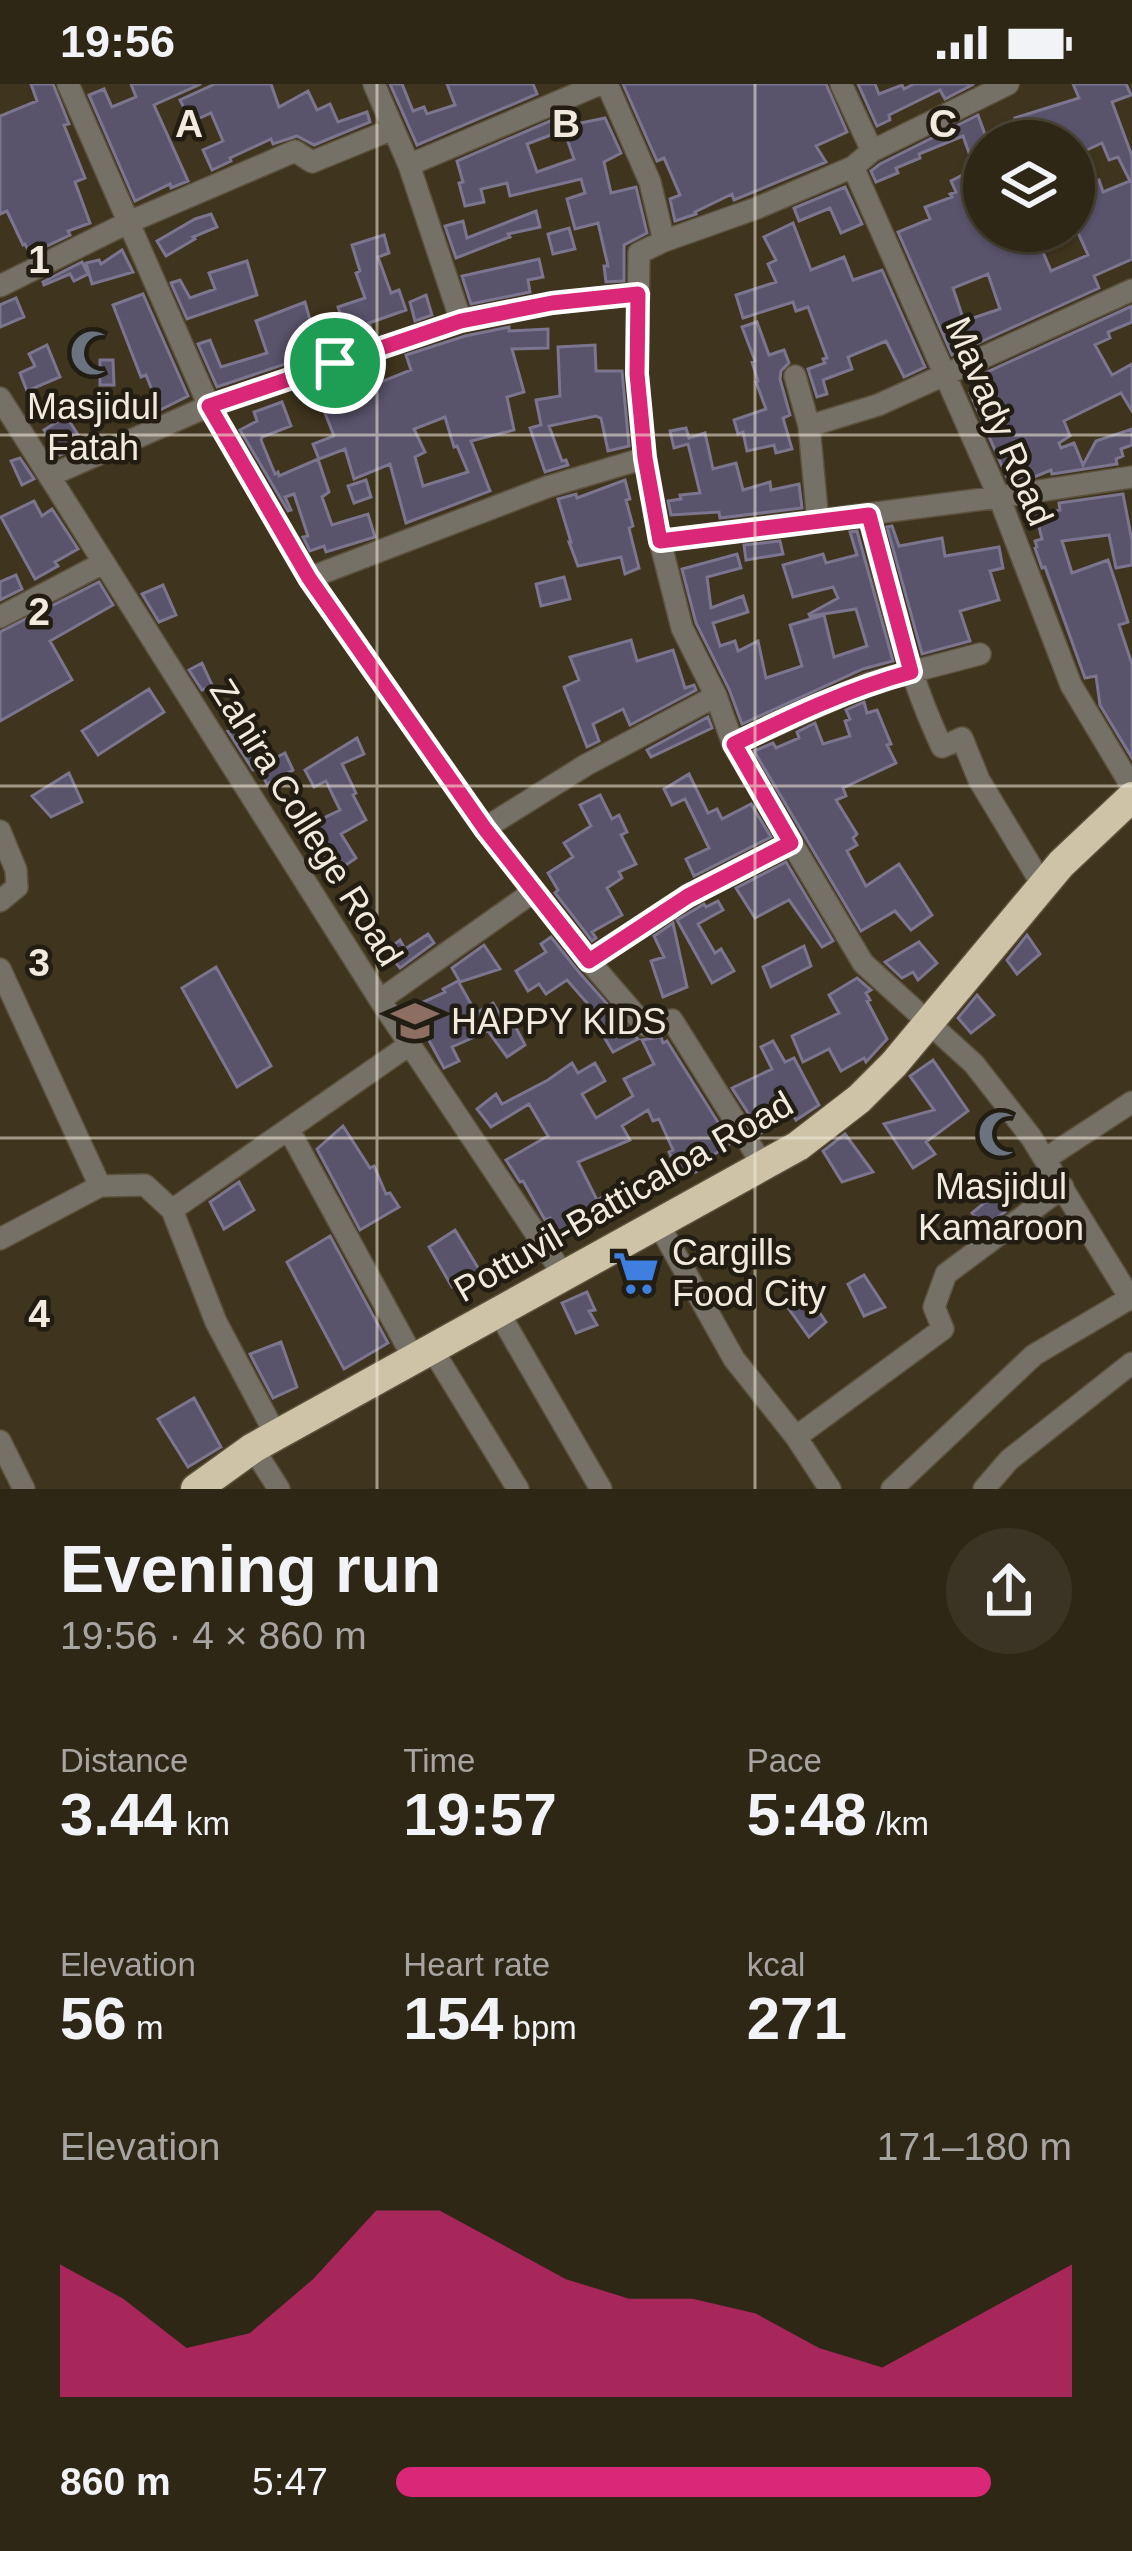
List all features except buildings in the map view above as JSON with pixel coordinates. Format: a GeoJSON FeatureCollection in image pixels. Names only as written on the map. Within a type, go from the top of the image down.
{"type":"FeatureCollection","features":[{"type":"Feature","properties":{"kind":"highway","name":"Pottuvil-Batticaloa Road"},"geometry":{"type":"LineString","coordinates":[[196,1489],[265,1442],[798,1146],[860,1099],[1061,864],[1132,797]]}},
{"type":"Feature","properties":{"kind":"street"},"geometry":{"type":"LineString","coordinates":[[68,84],[209,406],[309,578],[485,829],[589,961],[644,1025],[672,1020],[764,1167]]}},
{"type":"Feature","properties":{"kind":"street"},"geometry":{"type":"LineString","coordinates":[[374,84],[409,165],[461,321]]}},
{"type":"Feature","properties":{"kind":"street"},"geometry":{"type":"LineString","coordinates":[[409,165],[603,84],[650,182],[664,241]]}},
{"type":"Feature","properties":{"kind":"street"},"geometry":{"type":"LineString","coordinates":[[841,84],[872,151]]}},
{"type":"Feature","properties":{"kind":"street"},"geometry":{"type":"LineString","coordinates":[[892,1489],[1034,1355],[1131,1298],[1045,1159],[974,1064],[863,963],[734,744],[682,628],[660,541],[637,374],[639,254],[853,166],[872,151],[1008,84]]}},
{"type":"Feature","properties":{"kind":"street"},"geometry":{"type":"LineString","coordinates":[[0,286],[127,223],[295,151],[312,162],[394,129]]}},
{"type":"Feature","properties":{"kind":"street","name":"Mavady Road"},"geometry":{"type":"LineString","coordinates":[[853,166],[999,497],[1071,685],[1132,788]]}},
{"type":"Feature","properties":{"kind":"street"},"geometry":{"type":"LineString","coordinates":[[809,426],[878,405],[1132,290]]}},
{"type":"Feature","properties":{"kind":"street"},"geometry":{"type":"LineString","coordinates":[[49,476],[209,406],[461,321],[552,303],[638,294]]}},
{"type":"Feature","properties":{"kind":"street"},"geometry":{"type":"LineString","coordinates":[[795,376],[809,426],[818,522]]}},
{"type":"Feature","properties":{"kind":"street","name":"Zahira College Road"},"geometry":{"type":"LineString","coordinates":[[0,398],[380,1000],[565,1277]]}},
{"type":"Feature","properties":{"kind":"street"},"geometry":{"type":"LineString","coordinates":[[309,578],[547,488],[645,458]]}},
{"type":"Feature","properties":{"kind":"street"},"geometry":{"type":"LineString","coordinates":[[660,541],[1132,477]]}},
{"type":"Feature","properties":{"kind":"street"},"geometry":{"type":"LineString","coordinates":[[869,515],[923,708],[942,747],[962,738],[979,780],[1043,886]]}},
{"type":"Feature","properties":{"kind":"street"},"geometry":{"type":"LineString","coordinates":[[0,617],[103,563]]}},
{"type":"Feature","properties":{"kind":"street"},"geometry":{"type":"LineString","coordinates":[[734,744],[869,683],[980,653]]}},
{"type":"Feature","properties":{"kind":"street"},"geometry":{"type":"LineString","coordinates":[[485,829],[586,766],[716,696]]}},
{"type":"Feature","properties":{"kind":"street"},"geometry":{"type":"LineString","coordinates":[[0,831],[16,870],[17,887],[0,901]]}},
{"type":"Feature","properties":{"kind":"street"},"geometry":{"type":"LineString","coordinates":[[589,961],[688,896],[791,843]]}},
{"type":"Feature","properties":{"kind":"street"},"geometry":{"type":"LineString","coordinates":[[380,1000],[533,892]]}},
{"type":"Feature","properties":{"kind":"street"},"geometry":{"type":"LineString","coordinates":[[0,969],[100,1186]]}},
{"type":"Feature","properties":{"kind":"street"},"geometry":{"type":"LineString","coordinates":[[172,1210],[410,1045]]}},
{"type":"Feature","properties":{"kind":"street"},"geometry":{"type":"LineString","coordinates":[[1045,1159],[1132,1102]]}},
{"type":"Feature","properties":{"kind":"street"},"geometry":{"type":"LineString","coordinates":[[290,1130],[423,1354],[518,1489]]}},
{"type":"Feature","properties":{"kind":"street"},"geometry":{"type":"LineString","coordinates":[[0,1239],[100,1186],[145,1184],[172,1210],[265,1442],[279,1489]]}},
{"type":"Feature","properties":{"kind":"street"},"geometry":{"type":"LineString","coordinates":[[796,1437],[943,1329],[934,1307],[946,1274],[1063,1186]]}},
{"type":"Feature","properties":{"kind":"street"},"geometry":{"type":"LineString","coordinates":[[659,1225],[734,1359],[830,1489]]}},
{"type":"Feature","properties":{"kind":"street"},"geometry":{"type":"LineString","coordinates":[[499,1313],[601,1489]]}},
{"type":"Feature","properties":{"kind":"street"},"geometry":{"type":"LineString","coordinates":[[984,1489],[1009,1460],[1132,1363]]}},
{"type":"Feature","properties":{"kind":"street"},"geometry":{"type":"LineString","coordinates":[[0,1441],[25,1489]]}},
{"type":"Feature","properties":{"kind":"place","name":"Masjidul Fatah"},"geometry":{"type":"Point","coordinates":[93,353]}},
{"type":"Feature","properties":{"kind":"place","name":"HAPPY KIDS"},"geometry":{"type":"Point","coordinates":[415,1021]}},
{"type":"Feature","properties":{"kind":"place","name":"Masjidul Kamaroon"},"geometry":{"type":"Point","coordinates":[1001,1134]}},
{"type":"Feature","properties":{"kind":"place","name":"Cargills Food City"},"geometry":{"type":"Point","coordinates":[636,1273]}},
{"type":"Feature","properties":{"kind":"route"},"geometry":{"type":"LineString","coordinates":[[638,294],[637,374],[660,541],[869,515],[911,672],[869,683],[734,744],[791,843],[688,896],[589,961],[485,829],[309,578],[209,406],[335,363],[461,321],[552,303],[638,294]]}}]}
